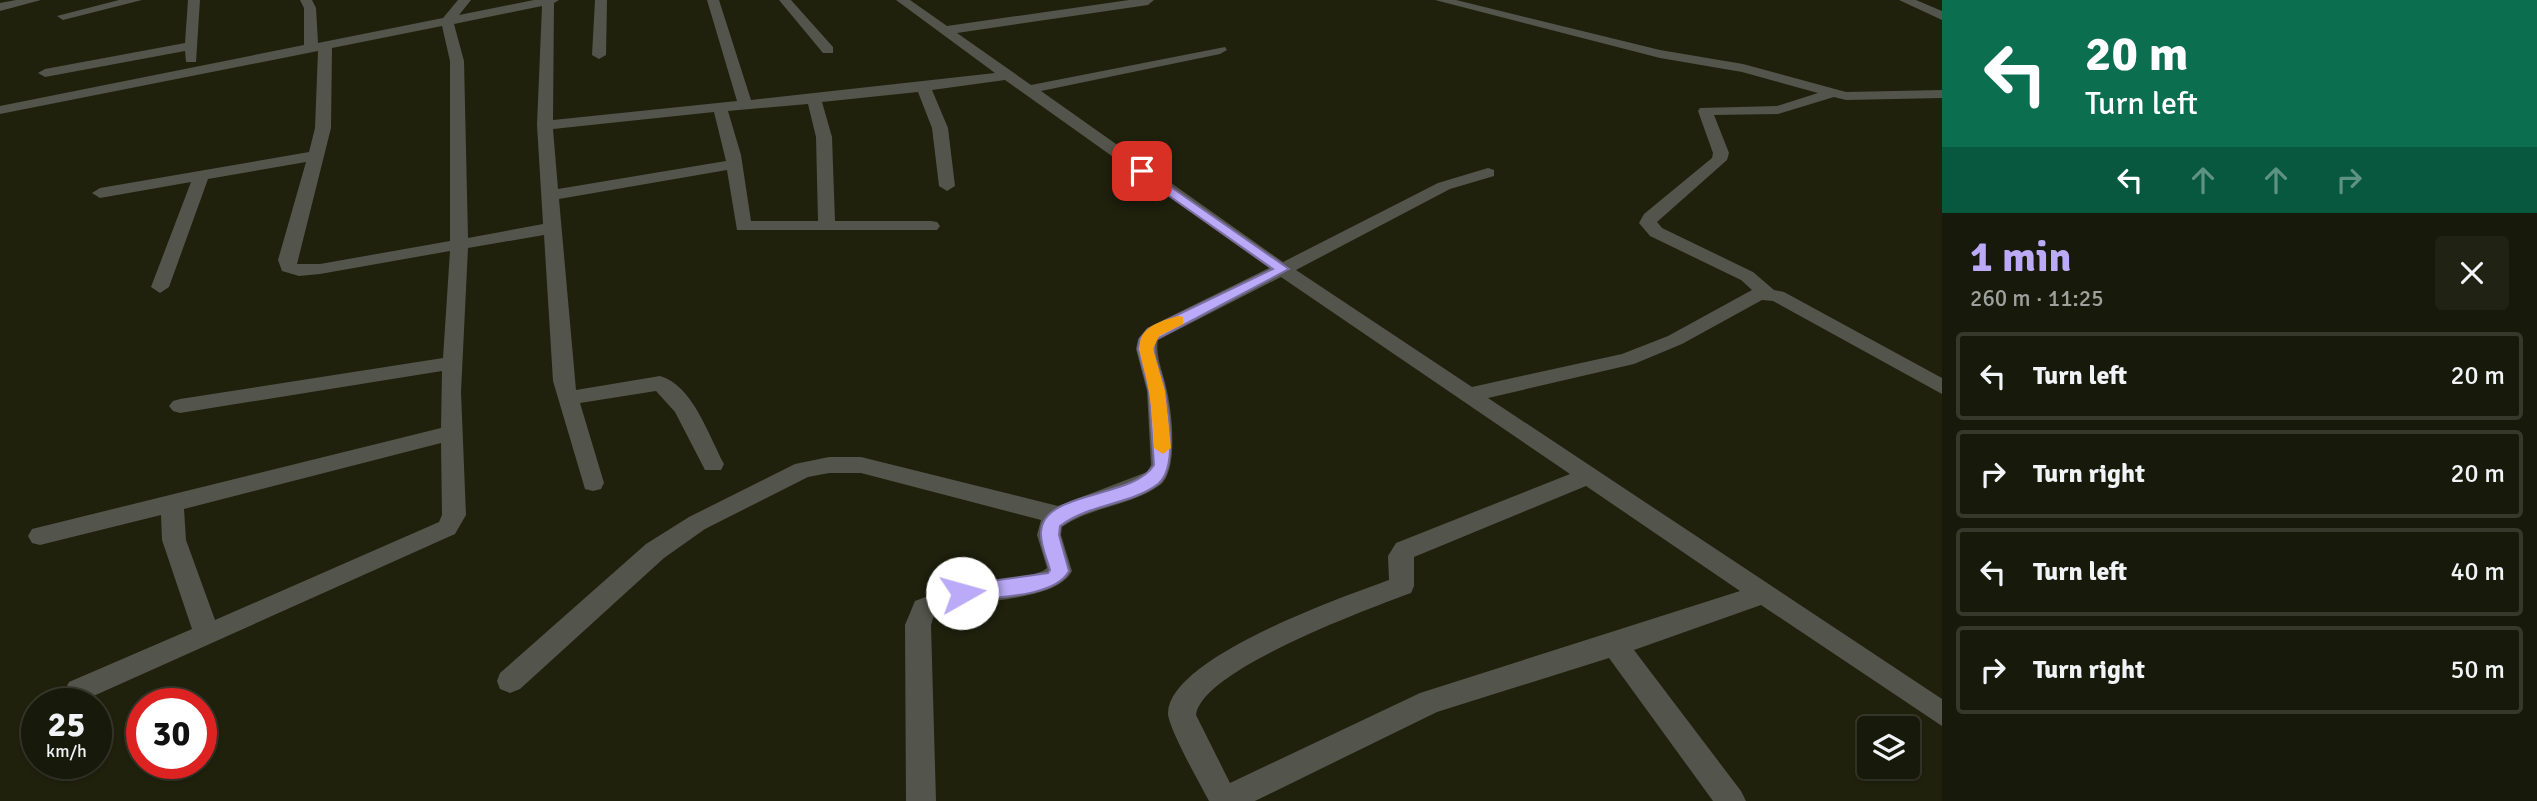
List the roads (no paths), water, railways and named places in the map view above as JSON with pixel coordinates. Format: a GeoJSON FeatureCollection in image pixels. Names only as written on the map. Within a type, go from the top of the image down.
{"type":"FeatureCollection","features":[{"type":"Feature","properties":{"kind":"street"},"geometry":{"type":"LineString","coordinates":[[0,6],[35,0]]}},
{"type":"Feature","properties":{"kind":"street"},"geometry":{"type":"LineString","coordinates":[[63,16],[136,0]]}},
{"type":"Feature","properties":{"kind":"street"},"geometry":{"type":"LineString","coordinates":[[192,72],[194,0]]}},
{"type":"Feature","properties":{"kind":"street"},"geometry":{"type":"LineString","coordinates":[[306,0],[318,46],[323,128],[287,260],[288,267],[299,271],[320,269],[459,242],[552,228]]}},
{"type":"Feature","properties":{"kind":"street"},"geometry":{"type":"LineString","coordinates":[[447,21],[465,0]]}},
{"type":"Feature","properties":{"kind":"street"},"geometry":{"type":"LineString","coordinates":[[0,110],[551,0],[545,125],[563,381],[593,483]]}},
{"type":"Feature","properties":{"kind":"street"},"geometry":{"type":"LineString","coordinates":[[599,55],[601,0]]}},
{"type":"Feature","properties":{"kind":"street"},"geometry":{"type":"LineString","coordinates":[[713,0],[745,105]]}},
{"type":"Feature","properties":{"kind":"street"},"geometry":{"type":"LineString","coordinates":[[785,0],[828,50]]}},
{"type":"Feature","properties":{"kind":"street"},"geometry":{"type":"LineString","coordinates":[[902,0],[1282,269],[1942,714]]}},
{"type":"Feature","properties":{"kind":"street"},"geometry":{"type":"LineString","coordinates":[[1441,0],[1612,42],[1743,68],[1832,93],[1863,97],[1942,94]]}},
{"type":"Feature","properties":{"kind":"street"},"geometry":{"type":"LineString","coordinates":[[1905,0],[1942,16]]}},
{"type":"Feature","properties":{"kind":"street"},"geometry":{"type":"LineString","coordinates":[[947,30],[1148,1]]}},
{"type":"Feature","properties":{"kind":"street"},"geometry":{"type":"LineString","coordinates":[[84,688],[428,539],[447,528],[454,515],[453,363],[459,242],[457,61],[447,21]]}},
{"type":"Feature","properties":{"kind":"street"},"geometry":{"type":"LineString","coordinates":[[45,73],[191,46]]}},
{"type":"Feature","properties":{"kind":"street"},"geometry":{"type":"LineString","coordinates":[[1027,90],[1220,50]]}},
{"type":"Feature","properties":{"kind":"street"},"geometry":{"type":"LineString","coordinates":[[545,125],[637,113],[814,99],[1007,75]]}},
{"type":"Feature","properties":{"kind":"street"},"geometry":{"type":"LineString","coordinates":[[923,87],[940,128],[947,186]]}},
{"type":"Feature","properties":{"kind":"street"},"geometry":{"type":"LineString","coordinates":[[1832,93],[1778,110],[1715,108],[1705,111],[1721,153],[1719,160],[1650,218],[1648,223],[1656,232],[1747,276],[1767,294],[1792,304],[1942,387]]}},
{"type":"Feature","properties":{"kind":"street"},"geometry":{"type":"LineString","coordinates":[[814,99],[826,158],[827,226]]}},
{"type":"Feature","properties":{"kind":"street"},"geometry":{"type":"LineString","coordinates":[[720,107],[734,164],[743,226],[931,226]]}},
{"type":"Feature","properties":{"kind":"street"},"geometry":{"type":"LineString","coordinates":[[100,193],[316,155]]}},
{"type":"Feature","properties":{"kind":"street"},"geometry":{"type":"LineString","coordinates":[[550,195],[734,164]]}},
{"type":"Feature","properties":{"kind":"street"},"geometry":{"type":"LineString","coordinates":[[921,801],[918,625],[924,608],[962,593],[1055,579],[1060,571],[1049,535],[1051,523],[1086,502],[1141,486],[1155,478],[1162,465],[1157,391],[1146,349],[1148,339],[1154,332],[1444,187],[1488,173]]}},
{"type":"Feature","properties":{"kind":"street"},"geometry":{"type":"LineString","coordinates":[[160,287],[202,174]]}},
{"type":"Feature","properties":{"kind":"street"},"geometry":{"type":"LineString","coordinates":[[1469,395],[1627,359],[1675,340],[1759,294],[1767,294]]}},
{"type":"Feature","properties":{"kind":"street"},"geometry":{"type":"LineString","coordinates":[[180,406],[453,363]]}},
{"type":"Feature","properties":{"kind":"street"},"geometry":{"type":"LineString","coordinates":[[568,398],[660,383],[668,386],[713,464]]}},
{"type":"Feature","properties":{"kind":"street"},"geometry":{"type":"LineString","coordinates":[[40,536],[452,433]]}},
{"type":"Feature","properties":{"kind":"street"},"geometry":{"type":"LineString","coordinates":[[510,681],[655,551],[698,523],[803,470],[829,465],[861,465],[1062,516]]}},
{"type":"Feature","properties":{"kind":"street"},"geometry":{"type":"LineString","coordinates":[[1588,475],[1405,550],[1400,556],[1402,586],[1324,614],[1236,659],[1195,686],[1184,700],[1182,716],[1224,801],[1430,702],[1615,645],[1763,594]]}},
{"type":"Feature","properties":{"kind":"street"},"geometry":{"type":"LineString","coordinates":[[172,503],[174,540],[207,634]]}},
{"type":"Feature","properties":{"kind":"street"},"geometry":{"type":"LineString","coordinates":[[1615,645],[1731,801]]}}]}
